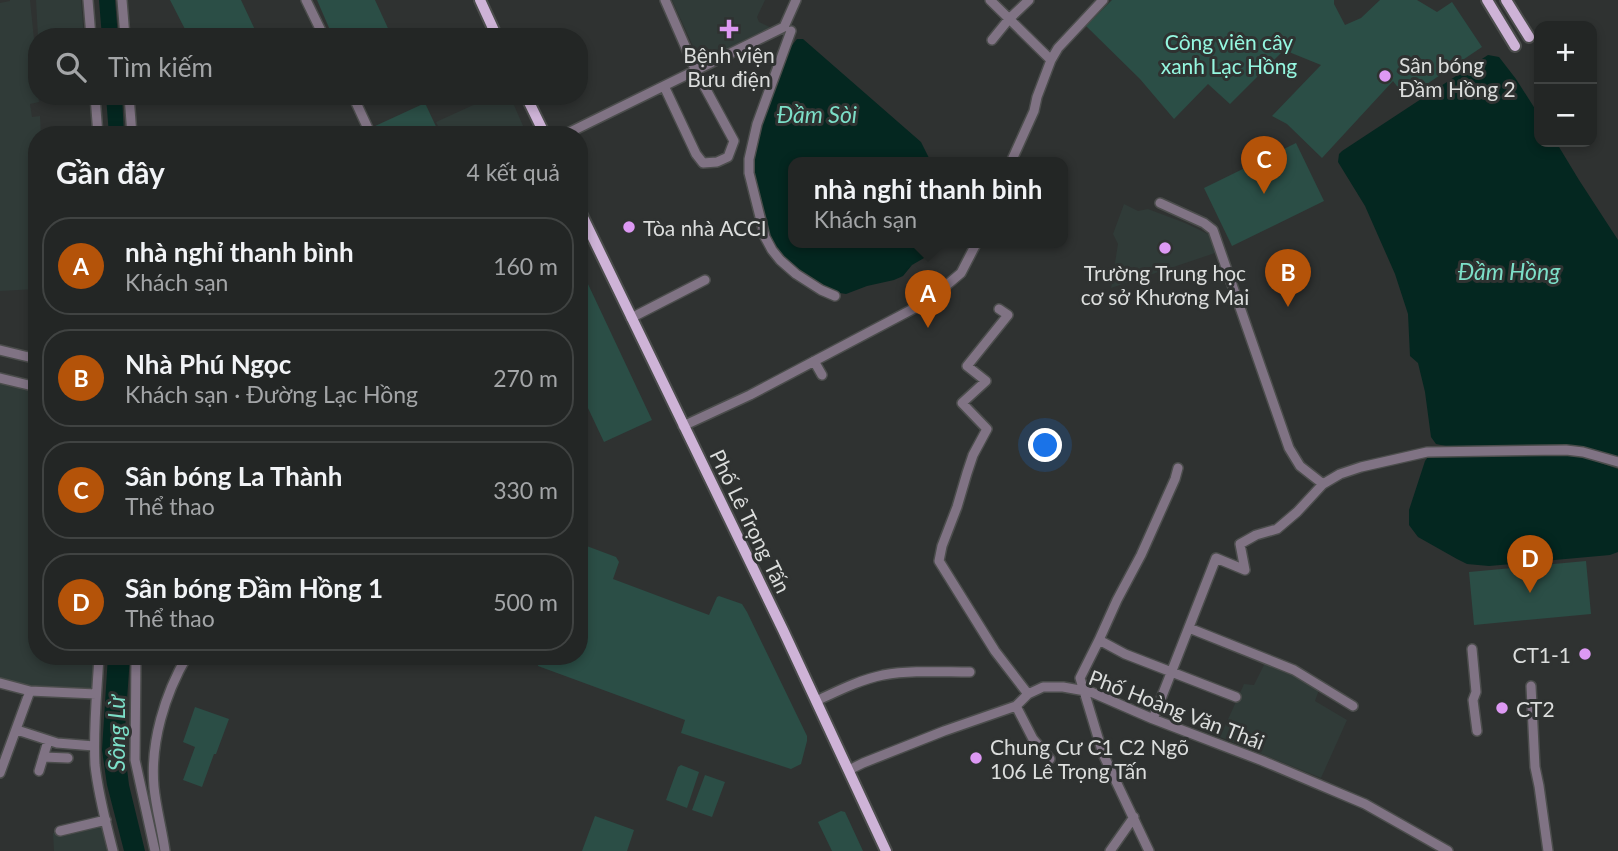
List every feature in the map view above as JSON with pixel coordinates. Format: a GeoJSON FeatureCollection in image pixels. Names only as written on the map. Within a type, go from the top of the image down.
{"type":"FeatureCollection","features":[{"type":"Feature","properties":{"kind":"main road"},"geometry":{"type":"LineString","coordinates":[[480,0],[493,28]]}},
{"type":"Feature","properties":{"kind":"main road"},"geometry":{"type":"LineString","coordinates":[[1515,47],[1490,5],[1505,0],[1529,37]]}},
{"type":"Feature","properties":{"kind":"main road"},"geometry":{"type":"LineString","coordinates":[[530,105],[541,126]]}},
{"type":"Feature","properties":{"kind":"main road","name":"Phố Lê Trọng Tấn"},"geometry":{"type":"LineString","coordinates":[[588,228],[886,851]]}},
{"type":"Feature","properties":{"kind":"street"},"geometry":{"type":"LineString","coordinates":[[88,0],[90,28]]}},
{"type":"Feature","properties":{"kind":"street"},"geometry":{"type":"LineString","coordinates":[[122,0],[124,28]]}},
{"type":"Feature","properties":{"kind":"street"},"geometry":{"type":"LineString","coordinates":[[306,0],[320,28]]}},
{"type":"Feature","properties":{"kind":"street"},"geometry":{"type":"LineString","coordinates":[[664,86],[696,154],[703,163],[728,157],[734,141],[696,71],[665,0]]}},
{"type":"Feature","properties":{"kind":"street"},"geometry":{"type":"LineString","coordinates":[[582,126],[784,27],[796,0]]}},
{"type":"Feature","properties":{"kind":"street"},"geometry":{"type":"LineString","coordinates":[[990,0],[1051,60]]}},
{"type":"Feature","properties":{"kind":"street"},"geometry":{"type":"LineString","coordinates":[[992,40],[1029,0]]}},
{"type":"Feature","properties":{"kind":"street"},"geometry":{"type":"LineString","coordinates":[[1013,157],[1034,111],[1051,60],[1065,40],[1102,0]]}},
{"type":"Feature","properties":{"kind":"street"},"geometry":{"type":"LineString","coordinates":[[791,30],[757,124],[749,159],[749,173],[765,237],[772,250],[796,274],[835,296]]}},
{"type":"Feature","properties":{"kind":"street"},"geometry":{"type":"LineString","coordinates":[[96,105],[97,126]]}},
{"type":"Feature","properties":{"kind":"street"},"geometry":{"type":"LineString","coordinates":[[130,105],[131,126]]}},
{"type":"Feature","properties":{"kind":"street"},"geometry":{"type":"LineString","coordinates":[[357,105],[367,126]]}},
{"type":"Feature","properties":{"kind":"street"},"geometry":{"type":"LineString","coordinates":[[1160,203],[1204,223],[1213,230],[1289,447],[1300,466],[1323,484]]}},
{"type":"Feature","properties":{"kind":"street"},"geometry":{"type":"LineString","coordinates":[[683,426],[750,395],[935,296],[961,273],[974,248]]}},
{"type":"Feature","properties":{"kind":"street"},"geometry":{"type":"LineString","coordinates":[[631,318],[705,280]]}},
{"type":"Feature","properties":{"kind":"street"},"geometry":{"type":"LineString","coordinates":[[849,770],[944,731],[1016,706],[1028,694],[995,651],[939,561],[967,472],[988,429],[962,403],[986,381],[967,366],[1008,316],[999,309]]}},
{"type":"Feature","properties":{"kind":"street"},"geometry":{"type":"LineString","coordinates":[[0,350],[28,357]]}},
{"type":"Feature","properties":{"kind":"street"},"geometry":{"type":"LineString","coordinates":[[814,361],[822,375]]}},
{"type":"Feature","properties":{"kind":"street"},"geometry":{"type":"LineString","coordinates":[[0,379],[28,385]]}},
{"type":"Feature","properties":{"kind":"street"},"geometry":{"type":"LineString","coordinates":[[1153,719],[1216,558],[1245,570],[1240,544],[1277,529],[1323,484],[1340,474],[1427,452],[1566,450],[1618,462]]}},
{"type":"Feature","properties":{"kind":"street"},"geometry":{"type":"LineString","coordinates":[[1149,851],[1103,754],[1080,678],[1141,555],[1178,468]]}},
{"type":"Feature","properties":{"kind":"street"},"geometry":{"type":"LineString","coordinates":[[1189,628],[1294,670],[1353,706]]}},
{"type":"Feature","properties":{"kind":"street"},"geometry":{"type":"LineString","coordinates":[[1099,640],[1125,654],[1236,697]]}},
{"type":"Feature","properties":{"kind":"street"},"geometry":{"type":"LineString","coordinates":[[1472,649],[1476,692],[1473,700],[1477,731]]}},
{"type":"Feature","properties":{"kind":"street"},"geometry":{"type":"LineString","coordinates":[[98,665],[94,746],[96,775],[113,851]]}},
{"type":"Feature","properties":{"kind":"street"},"geometry":{"type":"LineString","coordinates":[[136,665],[135,760],[155,851]]}},
{"type":"Feature","properties":{"kind":"street"},"geometry":{"type":"LineString","coordinates":[[165,851],[154,787],[154,767],[158,733],[174,680],[182,665]]}},
{"type":"Feature","properties":{"kind":"street"},"geometry":{"type":"LineString","coordinates":[[816,701],[856,683],[883,675],[970,672]]}},
{"type":"Feature","properties":{"kind":"street"},"geometry":{"type":"LineString","coordinates":[[0,683],[30,691],[96,694]]}},
{"type":"Feature","properties":{"kind":"street"},"geometry":{"type":"LineString","coordinates":[[1531,686],[1535,767],[1548,851]]}},
{"type":"Feature","properties":{"kind":"street","name":"Phố Hoàng Văn Thái"},"geometry":{"type":"LineString","coordinates":[[1028,694],[1043,687],[1063,687],[1104,697],[1365,804],[1448,851]]}},
{"type":"Feature","properties":{"kind":"street"},"geometry":{"type":"LineString","coordinates":[[0,773],[30,691]]}},
{"type":"Feature","properties":{"kind":"street"},"geometry":{"type":"LineString","coordinates":[[1016,706],[1033,739],[1050,759]]}},
{"type":"Feature","properties":{"kind":"street"},"geometry":{"type":"LineString","coordinates":[[17,730],[48,741],[94,746]]}},
{"type":"Feature","properties":{"kind":"street"},"geometry":{"type":"LineString","coordinates":[[39,771],[48,741]]}},
{"type":"Feature","properties":{"kind":"street"},"geometry":{"type":"LineString","coordinates":[[43,757],[68,758]]}},
{"type":"Feature","properties":{"kind":"street"},"geometry":{"type":"LineString","coordinates":[[1110,851],[1133,817]]}},
{"type":"Feature","properties":{"kind":"street"},"geometry":{"type":"LineString","coordinates":[[60,831],[106,820]]}},
{"type":"Feature","properties":{"kind":"shaded area"},"geometry":{"type":"Polygon","coordinates":[[[30,0],[33,28],[28,28],[28,105],[32,117],[40,116],[41,126],[28,126],[28,289],[0,291],[0,3],[30,0]]]}},
{"type":"Feature","properties":{"kind":"shaded area"},"geometry":{"type":"Polygon","coordinates":[[[36,0],[81,0],[83,28],[38,28],[36,0]]]}},
{"type":"Feature","properties":{"kind":"shaded area","name":"Bệnh viện Bưu điện"},"geometry":{"type":"Polygon","coordinates":[[[672,0],[765,0],[757,17],[759,22],[772,28],[709,60],[697,55],[672,0]]]}},
{"type":"Feature","properties":{"kind":"shaded area"},"geometry":{"type":"Polygon","coordinates":[[[473,105],[514,105],[523,126],[438,126],[436,122],[473,105]]]}},
{"type":"Feature","properties":{"kind":"shaded area","name":"Trường Trung học cơ sở Khương Mai"},"geometry":{"type":"Polygon","coordinates":[[[1124,204],[1138,211],[1148,209],[1210,235],[1215,253],[1111,288],[1118,244],[1113,234],[1124,204]]]}},
{"type":"Feature","properties":{"kind":"shaded area"},"geometry":{"type":"Polygon","coordinates":[[[0,382],[28,389],[28,665],[95,665],[94,689],[28,687],[0,681],[0,382]]]}},
{"type":"Feature","properties":{"kind":"shaded area"},"geometry":{"type":"Polygon","coordinates":[[[1266,661],[1320,687],[1315,701],[1347,720],[1321,778],[1220,737],[1244,684],[1254,685],[1266,661]]]}},
{"type":"Feature","properties":{"kind":"shaded area"},"geometry":{"type":"Polygon","coordinates":[[[101,823],[107,851],[54,851],[53,833],[101,823]]]}},
{"type":"Feature","properties":{"kind":"green space"},"geometry":{"type":"Polygon","coordinates":[[[170,0],[241,0],[254,28],[184,28],[170,0]]]}},
{"type":"Feature","properties":{"kind":"green space"},"geometry":{"type":"Polygon","coordinates":[[[317,0],[375,0],[388,28],[329,28],[317,0]]]}},
{"type":"Feature","properties":{"kind":"green space","name":"Công viên cây xanh Lạc Hồng"},"geometry":{"type":"Polygon","coordinates":[[[1112,0],[1334,0],[1345,25],[1361,18],[1380,0],[1417,0],[1437,12],[1452,2],[1482,47],[1406,98],[1393,81],[1322,158],[1287,124],[1272,116],[1321,65],[1284,50],[1230,104],[1208,84],[1174,119],[1140,79],[1086,26],[1112,0]]]}},
{"type":"Feature","properties":{"kind":"green space"},"geometry":{"type":"Polygon","coordinates":[[[426,105],[436,126],[375,126],[426,105]]]}},
{"type":"Feature","properties":{"kind":"green space"},"geometry":{"type":"Polygon","coordinates":[[[1296,143],[1324,201],[1232,246],[1204,188],[1296,143]]]}},
{"type":"Feature","properties":{"kind":"green space"},"geometry":{"type":"Polygon","coordinates":[[[588,284],[652,420],[604,442],[588,408],[588,284]]]}},
{"type":"Feature","properties":{"kind":"green space"},"geometry":{"type":"Polygon","coordinates":[[[588,546],[616,557],[619,562],[613,579],[709,615],[719,596],[742,604],[807,736],[801,764],[791,769],[681,733],[685,720],[538,666],[588,665],[588,546]]]}},
{"type":"Feature","properties":{"kind":"green space"},"geometry":{"type":"Polygon","coordinates":[[[1586,561],[1591,614],[1474,625],[1469,572],[1586,561]]]}},
{"type":"Feature","properties":{"kind":"green space"},"geometry":{"type":"Polygon","coordinates":[[[195,707],[229,719],[202,787],[183,780],[195,747],[183,742],[195,707]]]}},
{"type":"Feature","properties":{"kind":"green space"},"geometry":{"type":"Polygon","coordinates":[[[681,765],[699,772],[687,808],[666,800],[681,765]]]}},
{"type":"Feature","properties":{"kind":"green space"},"geometry":{"type":"Polygon","coordinates":[[[705,775],[725,782],[712,817],[692,810],[705,775]]]}},
{"type":"Feature","properties":{"kind":"green space"},"geometry":{"type":"Polygon","coordinates":[[[841,811],[845,812],[863,851],[832,851],[818,822],[841,811]]]}},
{"type":"Feature","properties":{"kind":"green space"},"geometry":{"type":"Polygon","coordinates":[[[595,816],[634,830],[627,851],[582,851],[595,816]]]}},
{"type":"Feature","properties":{"kind":"water"},"geometry":{"type":"Polygon","coordinates":[[[99,0],[115,0],[117,28],[101,28],[99,0]]]}},
{"type":"Feature","properties":{"kind":"water","name":"Đầm Sòi"},"geometry":{"type":"Polygon","coordinates":[[[797,39],[803,39],[921,142],[928,157],[788,157],[788,248],[934,248],[931,254],[912,265],[903,276],[846,294],[834,292],[793,267],[780,255],[772,242],[763,218],[752,165],[758,137],[789,49],[797,39]]]}},
{"type":"Feature","properties":{"kind":"water","name":"Đầm Hồng"},"geometry":{"type":"Polygon","coordinates":[[[1488,55],[1499,57],[1534,107],[1534,147],[1559,147],[1618,240],[1618,459],[1588,449],[1564,447],[1473,449],[1436,444],[1431,437],[1418,363],[1410,356],[1408,314],[1395,274],[1365,206],[1338,162],[1342,151],[1488,55]]]}},
{"type":"Feature","properties":{"kind":"water"},"geometry":{"type":"Polygon","coordinates":[[[107,105],[122,105],[124,126],[108,126],[107,105]]]}},
{"type":"Feature","properties":{"kind":"water"},"geometry":{"type":"Polygon","coordinates":[[[1437,454],[1486,457],[1563,454],[1583,457],[1618,469],[1618,552],[1610,555],[1489,566],[1467,564],[1457,559],[1418,537],[1409,525],[1409,510],[1425,461],[1437,454]]]}},
{"type":"Feature","properties":{"kind":"water","name":"Sông Lừ"},"geometry":{"type":"Polygon","coordinates":[[[107,665],[129,665],[124,744],[129,785],[145,851],[124,851],[107,785],[102,750],[107,665]]]}},
{"type":"Feature","properties":{"kind":"place","name":"Bệnh viện Bưu điện"},"geometry":{"type":"Point","coordinates":[729,29]}},
{"type":"Feature","properties":{"kind":"place","name":"Sân bóng Đầm Hồng 2"},"geometry":{"type":"Point","coordinates":[1385,76]}},
{"type":"Feature","properties":{"kind":"place","name":"Sân bóng La Thành"},"geometry":{"type":"Point","coordinates":[1264,194]}},
{"type":"Feature","properties":{"kind":"place","name":"Tòa nhà ACCI"},"geometry":{"type":"Point","coordinates":[629,227]}},
{"type":"Feature","properties":{"kind":"place","name":"Trường Trung học cơ sở Khương Mai"},"geometry":{"type":"Point","coordinates":[1165,248]}},
{"type":"Feature","properties":{"kind":"place","name":"Nhà Phú Ngọc"},"geometry":{"type":"Point","coordinates":[1288,307]}},
{"type":"Feature","properties":{"kind":"place","name":"nhà nghỉ thanh bình"},"geometry":{"type":"Point","coordinates":[928,328]}},
{"type":"Feature","properties":{"kind":"place","name":"Sân bóng Đầm Hồng 1"},"geometry":{"type":"Point","coordinates":[1530,593]}},
{"type":"Feature","properties":{"kind":"place","name":"CT1-1"},"geometry":{"type":"Point","coordinates":[1585,654]}},
{"type":"Feature","properties":{"kind":"place","name":"CT2"},"geometry":{"type":"Point","coordinates":[1502,708]}},
{"type":"Feature","properties":{"kind":"place","name":"Chung Cư C1 C2 Ngõ 106 Lê Trọng Tấn"},"geometry":{"type":"Point","coordinates":[976,758]}}]}
